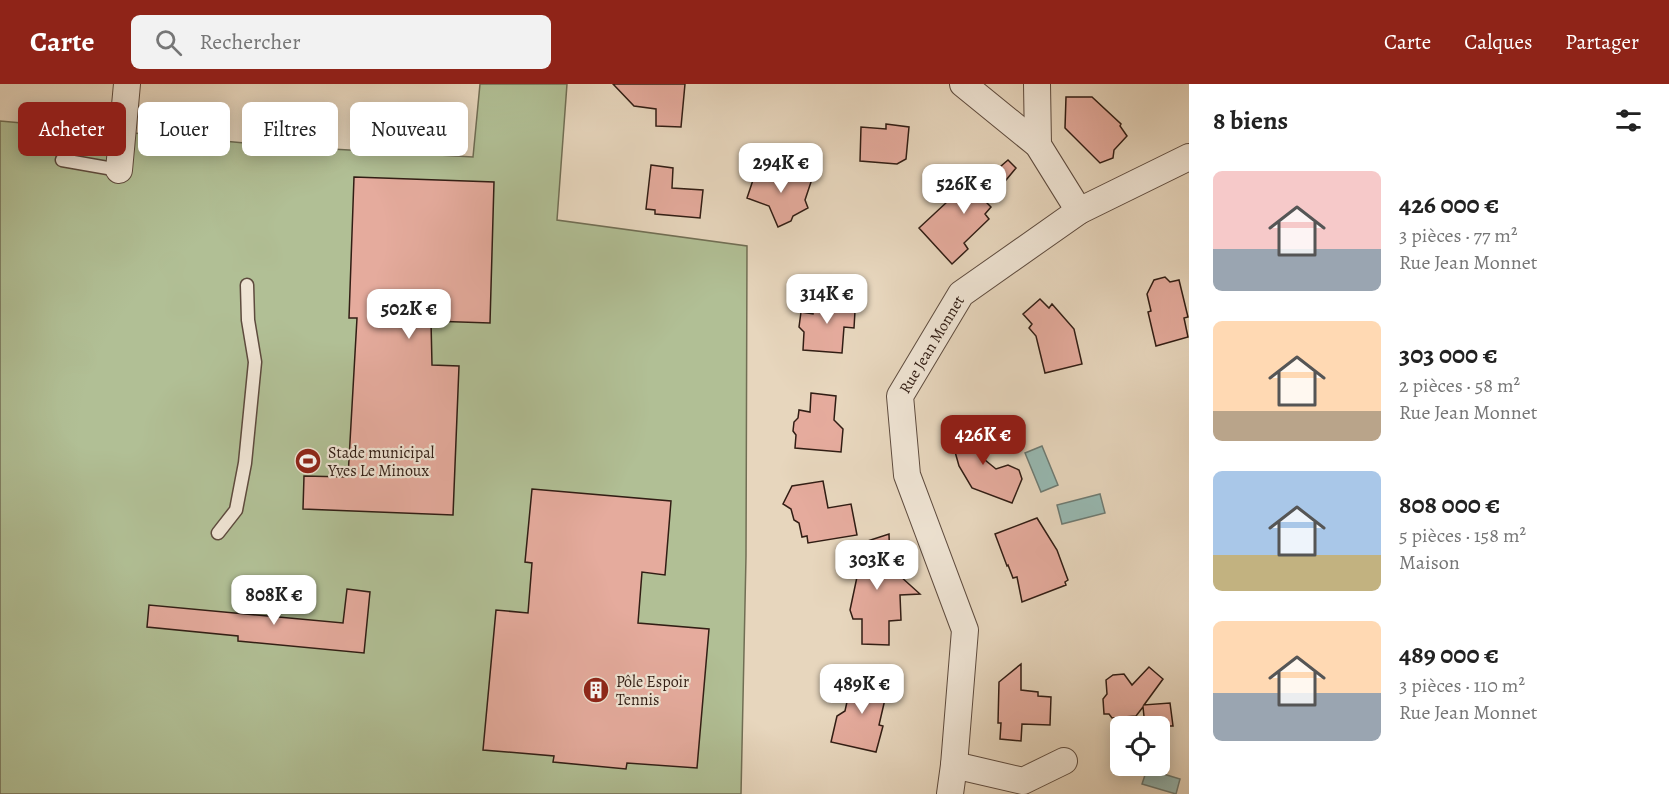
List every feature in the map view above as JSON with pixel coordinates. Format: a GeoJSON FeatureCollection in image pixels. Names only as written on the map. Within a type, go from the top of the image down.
{"type":"FeatureCollection","features":[{"type":"Feature","properties":{"kind":"street"},"geometry":{"type":"LineString","coordinates":[[119,170],[127,84]]}},
{"type":"Feature","properties":{"kind":"street"},"geometry":{"type":"LineString","coordinates":[[963,84],[1038,145],[1078,211]]}},
{"type":"Feature","properties":{"kind":"street"},"geometry":{"type":"LineString","coordinates":[[1037,84],[1038,145]]}},
{"type":"Feature","properties":{"kind":"street","name":"Rue Jean Monnet"},"geometry":{"type":"LineString","coordinates":[[950,794],[965,630],[907,475],[900,396],[961,294],[1078,211],[1189,157]]}},
{"type":"Feature","properties":{"kind":"street"},"geometry":{"type":"LineString","coordinates":[[954,765],[1023,781],[1064,761]]}},
{"type":"Feature","properties":{"kind":"lane"},"geometry":{"type":"LineString","coordinates":[[62,160],[119,170]]}},
{"type":"Feature","properties":{"kind":"lane"},"geometry":{"type":"LineString","coordinates":[[218,533],[236,510],[245,463],[255,362],[248,320],[247,285]]}},
{"type":"Feature","properties":{"kind":"green space","name":"Stade municipal Yves Le Minoux"},"geometry":{"type":"Polygon","coordinates":[[[480,84],[567,84],[557,220],[747,246],[746,556],[741,794],[0,794],[0,121],[18,123],[18,156],[126,156],[126,132],[138,133],[138,156],[230,156],[230,142],[242,143],[242,156],[338,156],[338,149],[350,150],[350,156],[473,157],[480,84]]]}},
{"type":"Feature","properties":{"kind":"water"},"geometry":{"type":"Polygon","coordinates":[[[1042,446],[1058,485],[1041,492],[1025,453],[1042,446]]]}},
{"type":"Feature","properties":{"kind":"water"},"geometry":{"type":"Polygon","coordinates":[[[1100,494],[1105,513],[1062,524],[1057,505],[1100,494]]]}},
{"type":"Feature","properties":{"kind":"water"},"geometry":{"type":"Polygon","coordinates":[[[1145,776],[1170,776],[1180,779],[1176,794],[1142,784],[1145,776]]]}},
{"type":"Feature","properties":{"kind":"building"},"geometry":{"type":"Polygon","coordinates":[[[613,84],[685,84],[681,127],[656,126],[656,109],[634,106],[613,84]]]}},
{"type":"Feature","properties":{"kind":"building"},"geometry":{"type":"Polygon","coordinates":[[[1066,97],[1092,97],[1121,124],[1127,136],[1114,150],[1113,158],[1100,163],[1065,128],[1066,97]]]}},
{"type":"Feature","properties":{"kind":"building"},"geometry":{"type":"Polygon","coordinates":[[[886,124],[909,127],[906,159],[897,164],[860,161],[861,127],[886,129],[886,124]]]}},
{"type":"Feature","properties":{"kind":"building"},"geometry":{"type":"Polygon","coordinates":[[[1008,160],[1016,168],[987,203],[991,207],[985,214],[989,219],[964,243],[968,249],[952,264],[919,228],[948,201],[951,202],[967,188],[971,192],[1008,160]]]}},
{"type":"Feature","properties":{"kind":"building"},"geometry":{"type":"Polygon","coordinates":[[[651,165],[673,168],[672,188],[703,190],[700,218],[655,214],[655,210],[646,209],[651,165]]]}},
{"type":"Feature","properties":{"kind":"building"},"geometry":{"type":"Polygon","coordinates":[[[757,168],[778,175],[778,172],[787,175],[789,171],[812,179],[805,200],[808,208],[793,216],[791,221],[778,227],[769,206],[747,198],[757,168]]]}},
{"type":"Feature","properties":{"kind":"building"},"geometry":{"type":"Polygon","coordinates":[[[354,177],[494,182],[490,323],[431,321],[432,365],[459,366],[453,515],[303,509],[304,476],[348,477],[357,318],[349,318],[354,177]]]}},
{"type":"Feature","properties":{"kind":"building"},"geometry":{"type":"Polygon","coordinates":[[[1165,277],[1170,282],[1179,280],[1188,317],[1184,318],[1188,337],[1156,346],[1148,312],[1151,311],[1147,294],[1154,280],[1165,277]]]}},
{"type":"Feature","properties":{"kind":"building"},"geometry":{"type":"Polygon","coordinates":[[[833,296],[848,298],[855,311],[854,328],[844,327],[842,353],[803,350],[804,332],[799,327],[801,312],[813,314],[814,303],[825,305],[833,296]]]}},
{"type":"Feature","properties":{"kind":"building"},"geometry":{"type":"Polygon","coordinates":[[[1040,299],[1049,308],[1052,304],[1074,329],[1082,364],[1045,373],[1036,336],[1029,328],[1032,324],[1023,314],[1040,299]]]}},
{"type":"Feature","properties":{"kind":"building"},"geometry":{"type":"Polygon","coordinates":[[[811,393],[836,396],[834,420],[843,429],[841,452],[795,448],[794,422],[798,418],[799,410],[810,412],[811,393]]]}},
{"type":"Feature","properties":{"kind":"building"},"geometry":{"type":"Polygon","coordinates":[[[960,419],[980,426],[975,441],[979,455],[996,469],[1008,465],[1019,470],[1022,479],[1012,503],[972,488],[959,466],[952,441],[960,419]]]}},
{"type":"Feature","properties":{"kind":"building"},"geometry":{"type":"Polygon","coordinates":[[[823,481],[828,508],[851,504],[857,535],[808,543],[807,536],[802,537],[799,523],[794,520],[791,509],[783,504],[792,486],[823,481]]]}},
{"type":"Feature","properties":{"kind":"building","name":"Pôle Espoir Tennis"},"geometry":{"type":"Polygon","coordinates":[[[532,489],[671,501],[665,575],[642,572],[638,623],[709,629],[697,768],[627,763],[626,769],[553,762],[554,756],[483,750],[496,610],[528,613],[532,563],[525,562],[532,489]]]}},
{"type":"Feature","properties":{"kind":"building"},"geometry":{"type":"Polygon","coordinates":[[[1037,518],[1057,550],[1068,580],[1065,582],[1066,585],[1022,602],[1017,577],[1013,578],[995,534],[1037,518]]]}},
{"type":"Feature","properties":{"kind":"building"},"geometry":{"type":"Polygon","coordinates":[[[889,534],[890,567],[920,594],[900,595],[901,620],[889,621],[889,645],[862,644],[862,619],[853,619],[850,610],[857,577],[853,565],[855,545],[889,534]]]}},
{"type":"Feature","properties":{"kind":"building"},"geometry":{"type":"Polygon","coordinates":[[[347,589],[370,592],[364,653],[238,641],[238,636],[147,627],[149,605],[343,623],[347,589]]]}},
{"type":"Feature","properties":{"kind":"building"},"geometry":{"type":"Polygon","coordinates":[[[1021,664],[1021,690],[1038,692],[1038,696],[1051,697],[1050,725],[1022,724],[1021,741],[1000,739],[999,682],[1021,664]]]}},
{"type":"Feature","properties":{"kind":"building"},"geometry":{"type":"Polygon","coordinates":[[[1149,667],[1163,679],[1144,705],[1170,703],[1173,726],[1170,726],[1170,716],[1144,716],[1143,707],[1136,716],[1104,714],[1103,699],[1107,694],[1106,680],[1113,675],[1124,674],[1132,685],[1149,667]]]}},
{"type":"Feature","properties":{"kind":"building"},"geometry":{"type":"Polygon","coordinates":[[[865,676],[889,682],[879,725],[883,726],[876,752],[831,742],[837,716],[845,711],[850,688],[865,676]]]}},
{"type":"Feature","properties":{"kind":"place","name":"Stade municipal Yves Le Minoux"},"geometry":{"type":"Point","coordinates":[308,461]}},
{"type":"Feature","properties":{"kind":"place","name":"Pôle Espoir Tennis"},"geometry":{"type":"Point","coordinates":[596,690]}}]}
